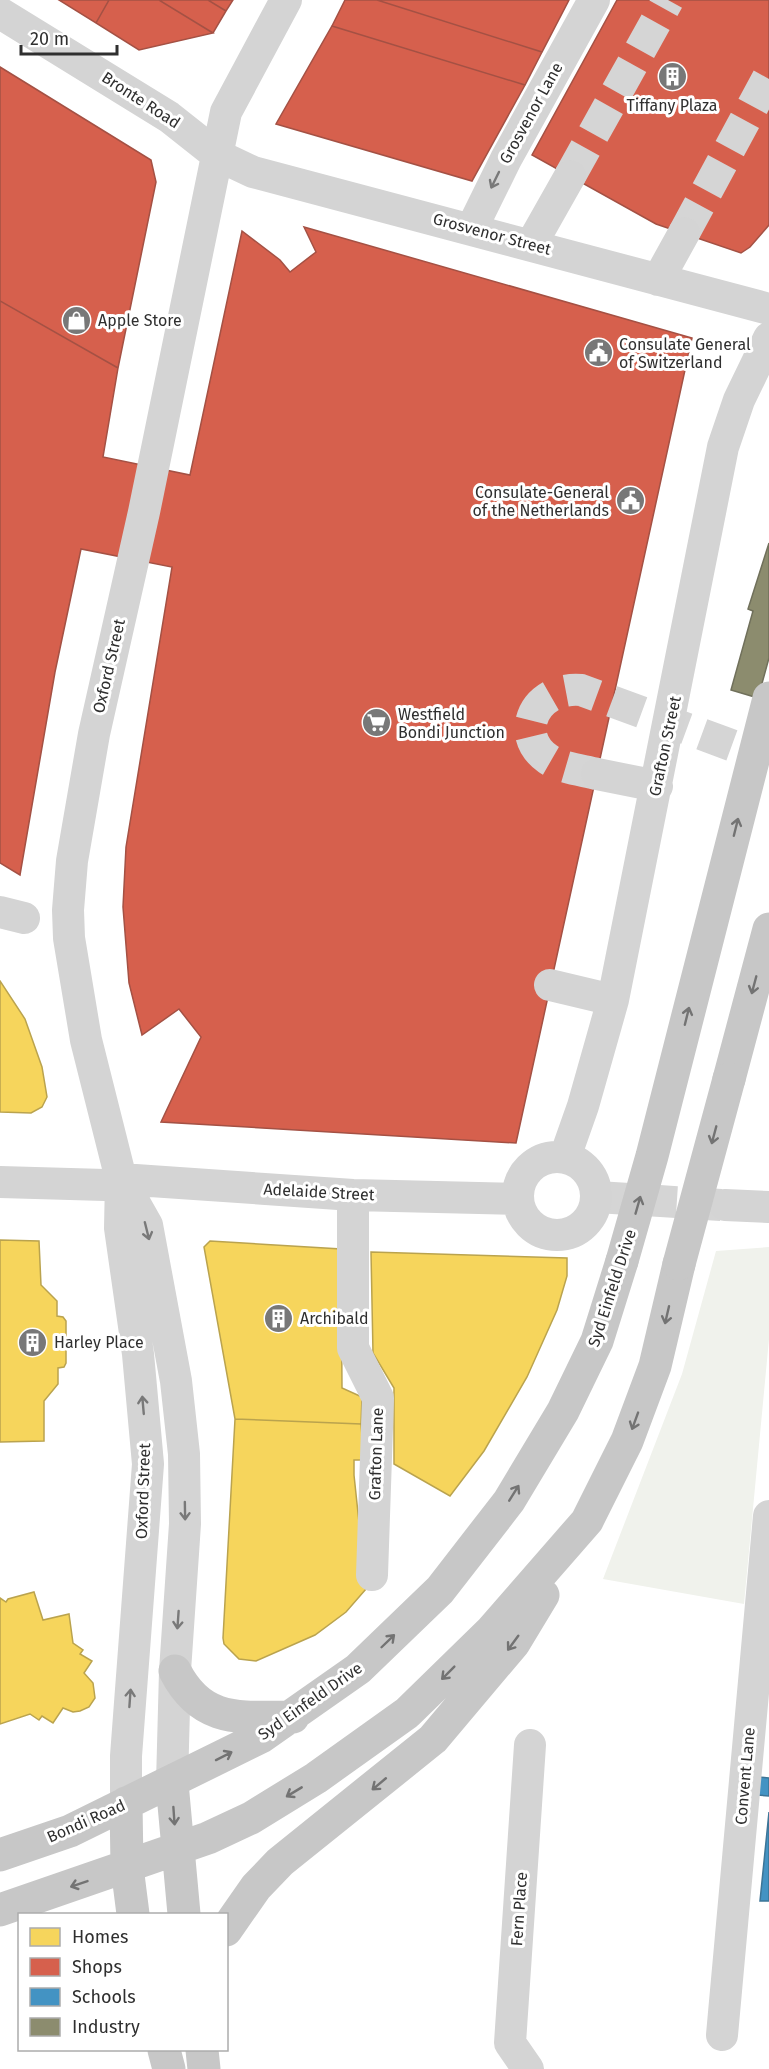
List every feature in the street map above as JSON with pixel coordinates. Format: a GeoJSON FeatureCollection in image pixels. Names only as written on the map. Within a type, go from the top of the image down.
{"type":"FeatureCollection","features":[{"type":"Feature","properties":{"kind":"main road","name":"Syd Einfeld Drive"},"geometry":{"type":"LineString","coordinates":[[172,1783],[261,1737],[293,1717],[358,1669],[440,1590],[488,1529],[563,1412],[597,1341],[622,1261],[652,1156],[769,698]]}},
{"type":"Feature","properties":{"kind":"main road"},"geometry":{"type":"LineString","coordinates":[[228,1927],[256,1887],[280,1862],[433,1738],[514,1643],[587,1521],[627,1441],[655,1366],[679,1264],[769,929]]}},
{"type":"Feature","properties":{"kind":"main road"},"geometry":{"type":"LineString","coordinates":[[0,1910],[127,1867],[251,1818],[316,1778],[407,1713],[491,1631],[587,1521]]}},
{"type":"Feature","properties":{"kind":"main road"},"geometry":{"type":"LineString","coordinates":[[175,1671],[184,1690],[206,1709],[242,1717],[293,1717]]}},
{"type":"Feature","properties":{"kind":"main road"},"geometry":{"type":"LineString","coordinates":[[172,1783],[176,1849],[184,1913]]}},
{"type":"Feature","properties":{"kind":"main road","name":"Bondi Road"},"geometry":{"type":"LineString","coordinates":[[0,1855],[70,1831],[172,1783]]}},
{"type":"Feature","properties":{"kind":"main road"},"geometry":{"type":"LineString","coordinates":[[126,1803],[127,1867],[133,1913]]}},
{"type":"Feature","properties":{"kind":"main road"},"geometry":{"type":"LineString","coordinates":[[165,2051],[169,2069]]}},
{"type":"Feature","properties":{"kind":"main road"},"geometry":{"type":"LineString","coordinates":[[202,2051],[204,2069]]}},
{"type":"Feature","properties":{"kind":"street","name":"Oxford Street"},"geometry":{"type":"LineString","coordinates":[[126,1803],[126,1756],[148,1464],[138,1354],[120,1228],[121,1179],[86,1040],[69,938],[68,910],[72,861],[94,734],[144,512],[226,112],[286,0]]}},
{"type":"Feature","properties":{"kind":"street","name":"Grosvenor Lane"},"geometry":{"type":"LineString","coordinates":[[472,228],[506,159],[594,0]]}},
{"type":"Feature","properties":{"kind":"street","name":"Bronte Road"},"geometry":{"type":"LineString","coordinates":[[0,13],[169,117],[217,155]]}},
{"type":"Feature","properties":{"kind":"street","name":"Grosvenor Street"},"geometry":{"type":"LineString","coordinates":[[217,155],[253,172],[472,228],[769,309]]}},
{"type":"Feature","properties":{"kind":"street"},"geometry":{"type":"LineString","coordinates":[[531,245],[570,176]]}},
{"type":"Feature","properties":{"kind":"street"},"geometry":{"type":"LineString","coordinates":[[658,279],[684,233]]}},
{"type":"Feature","properties":{"kind":"street","name":"Grafton Street"},"geometry":{"type":"LineString","coordinates":[[565,1157],[583,1106],[613,1000],[723,447],[739,400],[769,338]]}},
{"type":"Feature","properties":{"kind":"street"},"geometry":{"type":"LineString","coordinates":[[597,774],[657,786]]}},
{"type":"Feature","properties":{"kind":"street"},"geometry":{"type":"LineString","coordinates":[[550,985],[613,1000]]}},
{"type":"Feature","properties":{"kind":"street"},"geometry":{"type":"LineString","coordinates":[[548,1157],[565,1157],[578,1162],[588,1171],[595,1184],[597,1197],[590,1219],[580,1229],[567,1235],[549,1236],[537,1231],[526,1221],[518,1199],[519,1185],[525,1173],[535,1163],[548,1157]]}},
{"type":"Feature","properties":{"kind":"street","name":"Oxford Street"},"geometry":{"type":"LineString","coordinates":[[121,1179],[147,1225],[176,1381],[184,1454],[185,1524],[175,1671],[172,1783]]}},
{"type":"Feature","properties":{"kind":"street","name":"Adelaide Street"},"geometry":{"type":"LineString","coordinates":[[0,1182],[105,1185],[121,1179],[353,1195],[518,1199]]}},
{"type":"Feature","properties":{"kind":"street","name":"Grafton Lane"},"geometry":{"type":"LineString","coordinates":[[353,1195],[353,1348],[378,1398],[372,1575]]}},
{"type":"Feature","properties":{"kind":"street"},"geometry":{"type":"LineString","coordinates":[[725,1205],[769,1208]]}},
{"type":"Feature","properties":{"kind":"street","name":"Convent Lane"},"geometry":{"type":"LineString","coordinates":[[722,2035],[769,1516]]}},
{"type":"Feature","properties":{"kind":"street","name":"Fern Place"},"geometry":{"type":"LineString","coordinates":[[528,2069],[510,2043],[530,1745]]}},
{"type":"Feature","properties":{"kind":"shaded area"},"geometry":{"type":"Polygon","coordinates":[[[769,1247],[769,1339],[744,1604],[603,1579],[682,1374],[716,1251],[769,1247]]]}},
{"type":"Feature","properties":{"kind":"building: Homes"},"geometry":{"type":"Polygon","coordinates":[[[632,0],[759,0],[769,34],[769,134],[754,161],[727,146],[733,135],[730,119],[668,134],[662,131],[656,112],[623,121],[616,93],[619,87],[593,72],[602,56],[595,53],[611,24],[617,27],[632,0]]]}},
{"type":"Feature","properties":{"kind":"building: Homes"},"geometry":{"type":"Polygon","coordinates":[[[0,981],[25,1019],[42,1067],[47,1097],[42,1107],[31,1113],[0,1112],[0,981]]]}},
{"type":"Feature","properties":{"kind":"building: Homes","name":"Harley Place"},"geometry":{"type":"Polygon","coordinates":[[[0,1240],[39,1241],[41,1285],[57,1301],[57,1316],[63,1317],[66,1321],[66,1363],[64,1367],[58,1368],[58,1384],[44,1401],[44,1441],[0,1442],[0,1240]]]}},
{"type":"Feature","properties":{"kind":"building: Homes","name":"Archibald"},"geometry":{"type":"Polygon","coordinates":[[[210,1241],[341,1249],[342,1388],[362,1397],[361,1424],[235,1419],[204,1247],[210,1241]]]}},
{"type":"Feature","properties":{"kind":"building: Homes"},"geometry":{"type":"Polygon","coordinates":[[[371,1252],[567,1258],[567,1276],[557,1310],[527,1377],[484,1451],[450,1496],[394,1464],[394,1388],[373,1353],[371,1252]]]}},
{"type":"Feature","properties":{"kind":"building: Homes"},"geometry":{"type":"Polygon","coordinates":[[[235,1419],[361,1424],[364,1460],[354,1460],[354,1475],[366,1589],[346,1612],[315,1635],[256,1661],[239,1659],[224,1644],[223,1638],[235,1419]]]}},
{"type":"Feature","properties":{"kind":"building: Homes"},"geometry":{"type":"Polygon","coordinates":[[[34,1592],[43,1620],[69,1614],[73,1643],[83,1650],[80,1654],[92,1661],[84,1673],[93,1683],[95,1698],[89,1707],[80,1711],[73,1712],[63,1708],[53,1723],[42,1716],[39,1720],[30,1714],[0,1724],[0,1598],[6,1602],[8,1599],[34,1592]]]}},
{"type":"Feature","properties":{"kind":"building: Shops"},"geometry":{"type":"Polygon","coordinates":[[[59,0],[109,0],[96,23],[59,0]]]}},
{"type":"Feature","properties":{"kind":"building: Shops"},"geometry":{"type":"Polygon","coordinates":[[[109,0],[159,0],[213,33],[139,50],[96,23],[109,0]]]}},
{"type":"Feature","properties":{"kind":"building: Shops"},"geometry":{"type":"Polygon","coordinates":[[[159,0],[208,0],[226,11],[213,33],[159,0]]]}},
{"type":"Feature","properties":{"kind":"building: Shops"},"geometry":{"type":"Polygon","coordinates":[[[208,0],[233,0],[226,11],[208,0]]]}},
{"type":"Feature","properties":{"kind":"building: Shops"},"geometry":{"type":"Polygon","coordinates":[[[345,0],[377,0],[542,52],[525,85],[332,26],[345,0]]]}},
{"type":"Feature","properties":{"kind":"building: Shops"},"geometry":{"type":"Polygon","coordinates":[[[377,0],[569,0],[542,52],[377,0]]]}},
{"type":"Feature","properties":{"kind":"building: Shops","name":"Tiffany Plaza"},"geometry":{"type":"Polygon","coordinates":[[[617,0],[769,0],[769,225],[750,247],[741,253],[656,224],[532,155],[617,0]]]}},
{"type":"Feature","properties":{"kind":"building: Shops"},"geometry":{"type":"Polygon","coordinates":[[[332,26],[525,85],[472,181],[276,124],[332,26]]]}},
{"type":"Feature","properties":{"kind":"building: Shops"},"geometry":{"type":"Polygon","coordinates":[[[0,67],[151,160],[156,182],[118,368],[0,301],[0,67]]]}},
{"type":"Feature","properties":{"kind":"building: Shops","name":"Westfield Bondi Junction"},"geometry":{"type":"Polygon","coordinates":[[[304,227],[692,338],[516,1143],[161,1122],[201,1037],[179,1009],[142,1035],[129,983],[123,907],[126,847],[172,567],[81,549],[55,672],[20,875],[0,863],[0,301],[118,368],[103,457],[190,475],[242,231],[280,260],[290,272],[316,252],[304,227]]]}},
{"type":"Feature","properties":{"kind":"building: Schools"},"geometry":{"type":"Polygon","coordinates":[[[759,1777],[769,1778],[769,1796],[757,1795],[759,1777]]]}},
{"type":"Feature","properties":{"kind":"building: Schools"},"geometry":{"type":"Polygon","coordinates":[[[769,1812],[769,1901],[760,1901],[769,1812]]]}},
{"type":"Feature","properties":{"kind":"building: Industry"},"geometry":{"type":"Polygon","coordinates":[[[769,543],[769,658],[758,698],[731,690],[753,611],[748,609],[769,543]]]}},
{"type":"Feature","properties":{"kind":"tunnel"},"geometry":{"type":"LineString","coordinates":[[570,176],[668,0]]}},
{"type":"Feature","properties":{"kind":"tunnel"},"geometry":{"type":"LineString","coordinates":[[684,233],[769,76]]}},
{"type":"Feature","properties":{"kind":"tunnel"},"geometry":{"type":"LineString","coordinates":[[597,774],[559,765],[537,749],[532,737],[531,725],[534,714],[541,703],[565,691],[581,690],[769,759]]}},
{"type":"Feature","properties":{"kind":"tunnel"},"geometry":{"type":"LineString","coordinates":[[597,1197],[721,1205]]}},
{"type":"Feature","properties":{"kind":"place","name":"Tiffany Plaza"},"geometry":{"type":"Point","coordinates":[672,77]}},
{"type":"Feature","properties":{"kind":"place","name":"Apple Store"},"geometry":{"type":"Point","coordinates":[77,320]}},
{"type":"Feature","properties":{"kind":"place","name":"Consulate General of Switzerland"},"geometry":{"type":"Point","coordinates":[598,353]}},
{"type":"Feature","properties":{"kind":"place","name":"Consulate-General of the Netherlands"},"geometry":{"type":"Point","coordinates":[630,501]}},
{"type":"Feature","properties":{"kind":"place","name":"Westfield Bondi Junction"},"geometry":{"type":"Point","coordinates":[377,723]}},
{"type":"Feature","properties":{"kind":"place","name":"Archibald"},"geometry":{"type":"Point","coordinates":[279,1318]}},
{"type":"Feature","properties":{"kind":"place","name":"Harley Place"},"geometry":{"type":"Point","coordinates":[33,1342]}}]}
